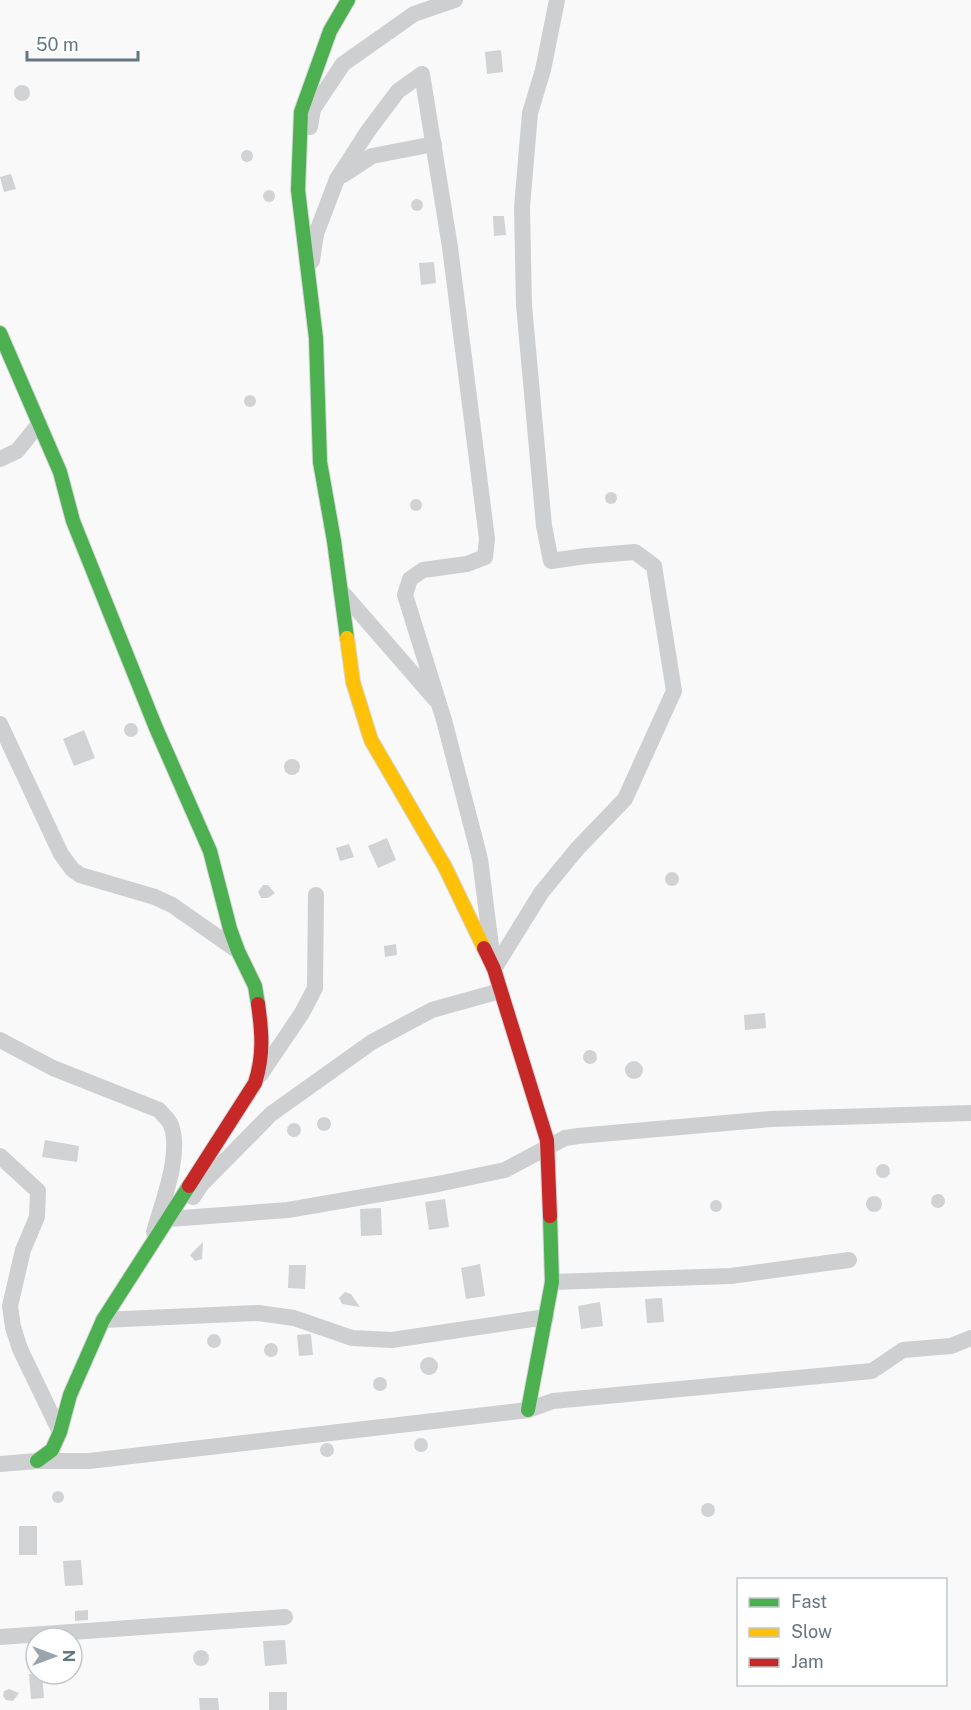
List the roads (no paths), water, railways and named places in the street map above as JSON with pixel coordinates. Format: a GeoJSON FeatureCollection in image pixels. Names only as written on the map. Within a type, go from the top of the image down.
{"type":"FeatureCollection","features":[{"type":"Feature","properties":{"kind":"street"},"geometry":{"type":"LineString","coordinates":[[348,0],[330,31],[301,112],[298,189],[316,338],[320,462],[353,682],[371,740],[445,867],[494,969]]}},
{"type":"Feature","properties":{"kind":"street"},"geometry":{"type":"LineString","coordinates":[[298,189],[313,109],[343,64],[414,14],[455,0]]}},
{"type":"Feature","properties":{"kind":"street"},"geometry":{"type":"LineString","coordinates":[[494,969],[541,893],[577,849],[625,798],[674,691],[654,566],[635,552],[551,561],[544,526],[524,305],[522,207],[530,112],[543,70],[557,0]]}},
{"type":"Feature","properties":{"kind":"street"},"geometry":{"type":"LineString","coordinates":[[309,281],[316,234],[337,179],[368,131],[398,91],[422,74],[462,331],[487,539],[485,557],[467,564],[423,570],[410,579],[405,595],[439,704],[480,859],[494,969],[547,1147],[552,1282],[528,1410]]}},
{"type":"Feature","properties":{"kind":"street"},"geometry":{"type":"LineString","coordinates":[[337,179],[372,156],[434,144]]}},
{"type":"Feature","properties":{"kind":"street"},"geometry":{"type":"LineString","coordinates":[[0,333],[60,472],[73,521],[156,728],[210,850],[230,929],[255,986],[262,1031],[261,1064],[255,1083]]}},
{"type":"Feature","properties":{"kind":"street"},"geometry":{"type":"LineString","coordinates":[[0,459],[17,452],[39,424]]}},
{"type":"Feature","properties":{"kind":"street"},"geometry":{"type":"LineString","coordinates":[[341,591],[439,704]]}},
{"type":"Feature","properties":{"kind":"street"},"geometry":{"type":"LineString","coordinates":[[0,724],[61,854],[72,869],[80,874],[155,897],[172,905],[238,951]]}},
{"type":"Feature","properties":{"kind":"street"},"geometry":{"type":"LineString","coordinates":[[173,1219],[255,1083],[302,1013],[315,988],[316,895]]}},
{"type":"Feature","properties":{"kind":"street"},"geometry":{"type":"LineString","coordinates":[[37,1461],[52,1450],[60,1432],[70,1395],[103,1320],[150,1248],[201,1185],[271,1114],[372,1042],[432,1010],[500,991]]}},
{"type":"Feature","properties":{"kind":"street"},"geometry":{"type":"LineString","coordinates":[[0,1040],[53,1068],[159,1110],[171,1124],[174,1145],[173,1161],[150,1248]]}},
{"type":"Feature","properties":{"kind":"street"},"geometry":{"type":"LineString","coordinates":[[173,1219],[288,1210],[438,1184],[505,1170],[565,1138],[771,1119],[971,1113]]}},
{"type":"Feature","properties":{"kind":"street"},"geometry":{"type":"LineString","coordinates":[[0,1156],[38,1191],[37,1217],[23,1250],[10,1306],[13,1327],[20,1348],[60,1432]]}},
{"type":"Feature","properties":{"kind":"street"},"geometry":{"type":"LineString","coordinates":[[552,1282],[730,1276],[849,1260]]}},
{"type":"Feature","properties":{"kind":"street"},"geometry":{"type":"LineString","coordinates":[[103,1320],[258,1313],[294,1318],[352,1338],[392,1341],[546,1317]]}},
{"type":"Feature","properties":{"kind":"street"},"geometry":{"type":"LineString","coordinates":[[0,1464],[89,1461],[528,1410],[553,1401],[872,1371],[903,1350],[951,1346],[971,1338]]}},
{"type":"Feature","properties":{"kind":"street"},"geometry":{"type":"LineString","coordinates":[[0,1637],[285,1617]]}}]}
